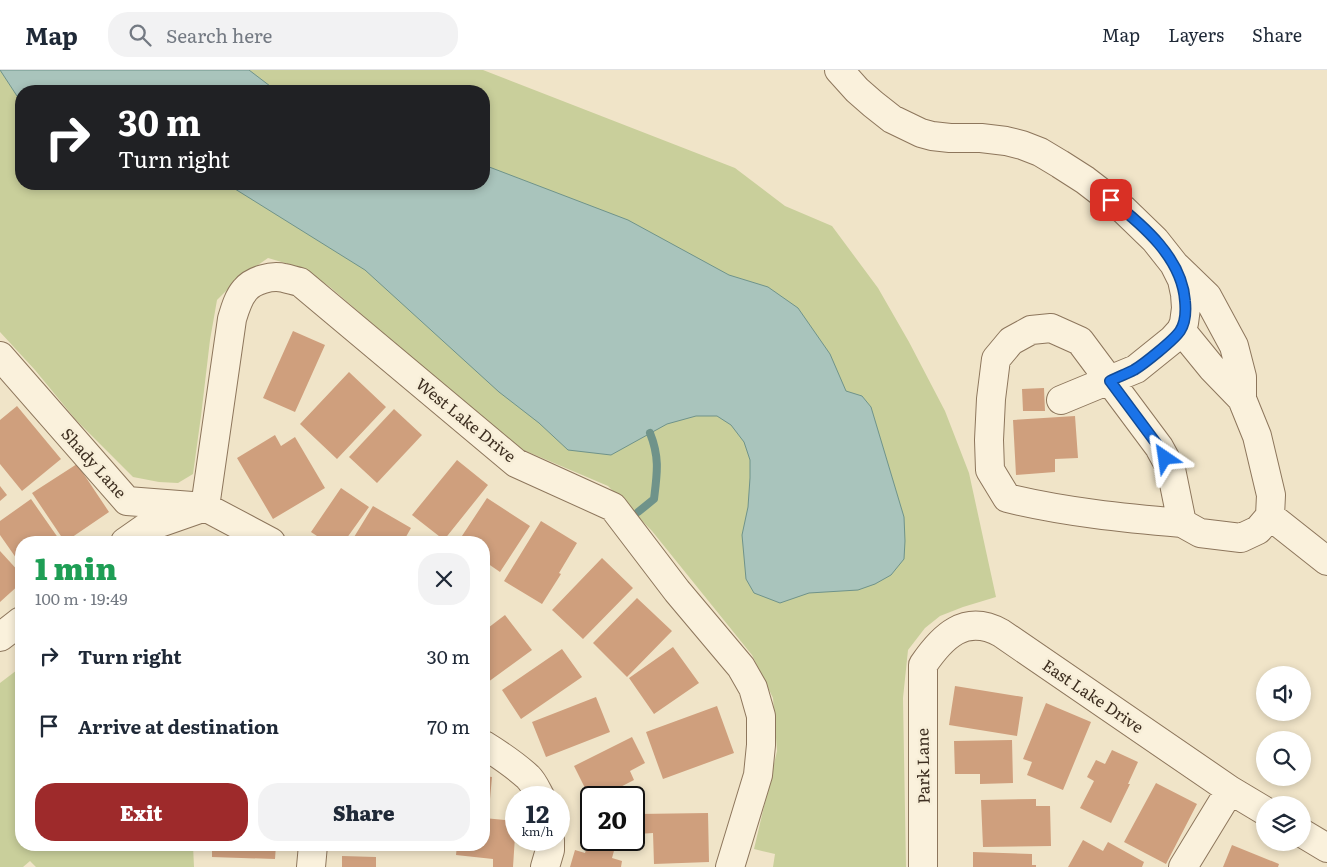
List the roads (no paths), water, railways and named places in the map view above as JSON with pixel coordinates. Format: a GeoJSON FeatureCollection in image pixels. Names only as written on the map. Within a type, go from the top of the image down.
{"type":"FeatureCollection","features":[{"type":"Feature","properties":{"kind":"lane"},"geometry":{"type":"LineString","coordinates":[[839,70],[857,90],[892,119],[932,136],[1006,141],[1031,149],[1085,180],[1124,210],[1155,240],[1174,264],[1207,296],[1234,346],[1242,377],[1242,399]]}},
{"type":"Feature","properties":{"kind":"lane"},"geometry":{"type":"LineString","coordinates":[[1061,400],[1136,369],[1172,340],[1181,330],[1186,308],[1185,294],[1182,280],[1174,264]]}},
{"type":"Feature","properties":{"kind":"lane","name":"West Lake Drive"},"geometry":{"type":"LineString","coordinates":[[205,507],[232,319],[236,305],[245,290],[254,283],[268,278],[284,277],[300,282],[516,463],[613,507],[677,591],[741,667],[753,688],[761,716],[761,745],[758,775],[730,867]]}},
{"type":"Feature","properties":{"kind":"lane"},"geometry":{"type":"LineString","coordinates":[[1181,330],[1212,368],[1242,399],[1257,436],[1271,495],[1270,516],[1258,530],[1241,538],[1200,534],[1182,523],[1120,518],[1042,506],[1007,498],[990,470],[989,440],[996,359],[1011,341],[1031,330],[1051,328],[1080,341],[1159,447],[1171,469],[1182,523]]}},
{"type":"Feature","properties":{"kind":"lane","name":"Shady Lane"},"geometry":{"type":"LineString","coordinates":[[0,356],[9,384],[127,501],[205,507],[259,536]]}},
{"type":"Feature","properties":{"kind":"lane"},"geometry":{"type":"LineString","coordinates":[[134,536],[145,528],[205,507]]}},
{"type":"Feature","properties":{"kind":"lane"},"geometry":{"type":"LineString","coordinates":[[1270,516],[1327,561]]}},
{"type":"Feature","properties":{"kind":"lane","name":"East Lake Drive"},"geometry":{"type":"LineString","coordinates":[[923,665],[934,648],[948,635],[964,628],[981,625],[992,628],[1230,790],[1256,806]]}},
{"type":"Feature","properties":{"kind":"lane"},"geometry":{"type":"LineString","coordinates":[[0,637],[15,626]]}},
{"type":"Feature","properties":{"kind":"lane","name":"Park Lane"},"geometry":{"type":"LineString","coordinates":[[923,665],[924,867]]}},
{"type":"Feature","properties":{"kind":"lane"},"geometry":{"type":"LineString","coordinates":[[490,749],[528,777],[535,786]]}},
{"type":"Feature","properties":{"kind":"lane"},"geometry":{"type":"LineString","coordinates":[[1183,867],[1230,790]]}},
{"type":"Feature","properties":{"kind":"lane"},"geometry":{"type":"LineString","coordinates":[[1311,838],[1327,848]]}},
{"type":"Feature","properties":{"kind":"lane"},"geometry":{"type":"LineString","coordinates":[[311,867],[312,851]]}},
{"type":"Feature","properties":{"kind":"lane"},"geometry":{"type":"LineString","coordinates":[[546,867],[550,851]]}},
{"type":"Feature","properties":{"kind":"water"},"geometry":{"type":"Polygon","coordinates":[[[0,70],[249,70],[269,85],[15,85],[15,93],[0,70]]]}},
{"type":"Feature","properties":{"kind":"water"},"geometry":{"type":"Polygon","coordinates":[[[490,167],[628,220],[729,275],[768,287],[798,308],[830,354],[846,391],[862,396],[871,407],[904,517],[904,559],[891,575],[875,584],[858,590],[809,593],[780,603],[754,593],[746,579],[742,535],[748,507],[750,460],[744,442],[731,425],[717,416],[696,416],[667,424],[611,455],[568,450],[539,423],[499,392],[365,270],[237,190],[490,190],[490,167]]]}},
{"type":"Feature","properties":{"kind":"waterway"},"geometry":{"type":"LineString","coordinates":[[638,512],[654,499],[657,474],[655,450],[650,433]]}}]}
